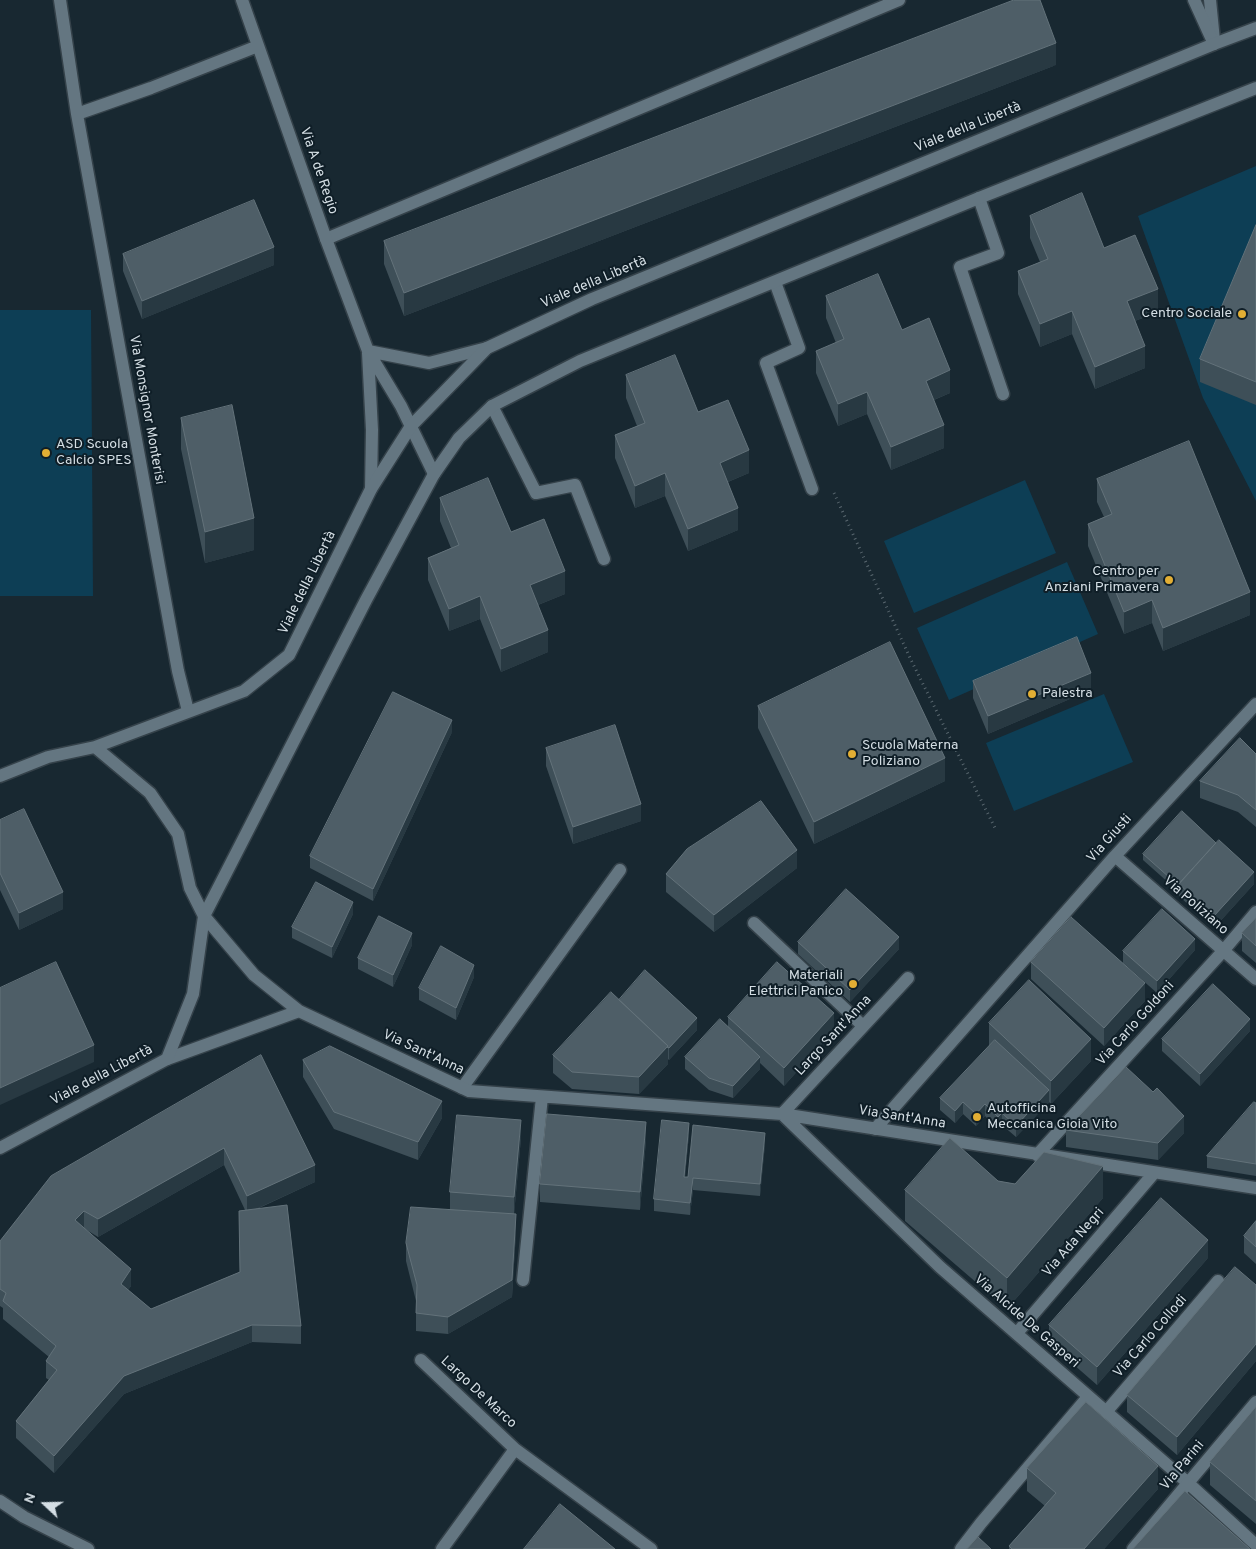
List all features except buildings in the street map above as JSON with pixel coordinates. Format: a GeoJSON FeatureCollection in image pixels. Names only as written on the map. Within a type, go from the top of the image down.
{"type":"FeatureCollection","features":[{"type":"Feature","properties":{"kind":"street","name":"Via Monsignor Monterisi"},"geometry":{"type":"LineString","coordinates":[[60,0],[77,114],[178,671],[188,711]]}},
{"type":"Feature","properties":{"kind":"street","name":"Via A de Regio"},"geometry":{"type":"LineString","coordinates":[[242,0],[326,239],[368,351],[401,406],[434,474]]}},
{"type":"Feature","properties":{"kind":"street"},"geometry":{"type":"LineString","coordinates":[[326,239],[899,0]]}},
{"type":"Feature","properties":{"kind":"street"},"geometry":{"type":"LineString","coordinates":[[1194,0],[1214,44]]}},
{"type":"Feature","properties":{"kind":"street"},"geometry":{"type":"LineString","coordinates":[[1210,0],[1214,44]]}},
{"type":"Feature","properties":{"kind":"street","name":"Viale della Libertà"},"geometry":{"type":"LineString","coordinates":[[0,776],[48,757],[95,747],[244,691],[289,655],[371,489],[411,426],[487,348],[592,299],[1256,28]]}},
{"type":"Feature","properties":{"kind":"street"},"geometry":{"type":"LineString","coordinates":[[77,114],[151,88],[258,46]]}},
{"type":"Feature","properties":{"kind":"street","name":"Viale della Libertà"},"geometry":{"type":"LineString","coordinates":[[0,1148],[167,1059],[193,994],[204,916],[366,600],[434,474],[459,438],[492,406],[580,361],[979,198],[1256,88]]}},
{"type":"Feature","properties":{"kind":"street"},"geometry":{"type":"LineString","coordinates":[[979,198],[998,253],[960,267],[1003,394]]}},
{"type":"Feature","properties":{"kind":"street"},"geometry":{"type":"LineString","coordinates":[[775,282],[799,348],[766,362],[812,489]]}},
{"type":"Feature","properties":{"kind":"street"},"geometry":{"type":"LineString","coordinates":[[368,351],[429,363],[487,348]]}},
{"type":"Feature","properties":{"kind":"street","name":"Via A de Regio"},"geometry":{"type":"LineString","coordinates":[[368,351],[372,430],[371,489]]}},
{"type":"Feature","properties":{"kind":"street"},"geometry":{"type":"LineString","coordinates":[[492,406],[536,493],[575,484],[604,559]]}},
{"type":"Feature","properties":{"kind":"street","name":"Via Giusti"},"geometry":{"type":"LineString","coordinates":[[875,1129],[1115,856],[1256,704]]}},
{"type":"Feature","properties":{"kind":"street"},"geometry":{"type":"LineString","coordinates":[[95,747],[150,793],[178,834],[190,888],[204,916]]}},
{"type":"Feature","properties":{"kind":"street","name":"Via Poliziano"},"geometry":{"type":"LineString","coordinates":[[1115,856],[1256,979]]}},
{"type":"Feature","properties":{"kind":"street"},"geometry":{"type":"LineString","coordinates":[[462,1088],[620,870]]}},
{"type":"Feature","properties":{"kind":"street","name":"Via Carlo Goldoni"},"geometry":{"type":"LineString","coordinates":[[1037,1154],[1224,950],[1256,912]]}},
{"type":"Feature","properties":{"kind":"street","name":"Via Sant'Anna"},"geometry":{"type":"LineString","coordinates":[[204,916],[254,975],[299,1011],[469,1091],[782,1114],[1256,1188]]}},
{"type":"Feature","properties":{"kind":"street"},"geometry":{"type":"LineString","coordinates":[[754,923],[863,1026]]}},
{"type":"Feature","properties":{"kind":"street","name":"Largo Sant'Anna"},"geometry":{"type":"LineString","coordinates":[[782,1114],[908,978]]}},
{"type":"Feature","properties":{"kind":"street"},"geometry":{"type":"LineString","coordinates":[[167,1059],[299,1011]]}},
{"type":"Feature","properties":{"kind":"street"},"geometry":{"type":"LineString","coordinates":[[523,1280],[542,1097]]}},
{"type":"Feature","properties":{"kind":"street","name":"Via Alcide De Gasperi"},"geometry":{"type":"LineString","coordinates":[[782,1114],[940,1267],[1188,1483],[1256,1545]]}},
{"type":"Feature","properties":{"kind":"street","name":"Via Ada Negri"},"geometry":{"type":"LineString","coordinates":[[1017,1333],[1154,1173]]}},
{"type":"Feature","properties":{"kind":"street","name":"Via Carlo Collodi"},"geometry":{"type":"LineString","coordinates":[[1106,1412],[1218,1282]]}},
{"type":"Feature","properties":{"kind":"street","name":"Largo De Marco"},"geometry":{"type":"LineString","coordinates":[[421,1360],[516,1449],[651,1549]]}},
{"type":"Feature","properties":{"kind":"street"},"geometry":{"type":"LineString","coordinates":[[961,1549],[1088,1397]]}},
{"type":"Feature","properties":{"kind":"street","name":"Via Parini"},"geometry":{"type":"LineString","coordinates":[[1133,1549],[1256,1402]]}},
{"type":"Feature","properties":{"kind":"street"},"geometry":{"type":"LineString","coordinates":[[442,1549],[516,1449]]}},
{"type":"Feature","properties":{"kind":"street"},"geometry":{"type":"LineString","coordinates":[[0,1501],[24,1517],[88,1549]]}},
{"type":"Feature","properties":{"kind":"path"},"geometry":{"type":"LineString","coordinates":[[812,489],[831,488],[911,660],[995,828]]}},
{"type":"Feature","properties":{"kind":"shaded area"},"geometry":{"type":"Polygon","coordinates":[[[1256,166],[1256,501],[1203,398],[1138,216],[1256,166]]]}},
{"type":"Feature","properties":{"kind":"shaded area","name":"ASD Scuola Calcio SPES"},"geometry":{"type":"Polygon","coordinates":[[[0,310],[91,310],[93,596],[0,596],[0,310]]]}},
{"type":"Feature","properties":{"kind":"shaded area"},"geometry":{"type":"Polygon","coordinates":[[[1025,480],[1056,553],[914,613],[884,541],[1025,480]]]}},
{"type":"Feature","properties":{"kind":"shaded area"},"geometry":{"type":"Polygon","coordinates":[[[1067,562],[1098,634],[949,700],[917,628],[1067,562]]]}},
{"type":"Feature","properties":{"kind":"shaded area"},"geometry":{"type":"Polygon","coordinates":[[[1104,694],[1133,762],[1014,811],[986,743],[1104,694]]]}},
{"type":"Feature","properties":{"kind":"place","name":"Centro Sociale"},"geometry":{"type":"Point","coordinates":[1242,314]}},
{"type":"Feature","properties":{"kind":"place","name":"ASD Scuola Calcio SPES"},"geometry":{"type":"Point","coordinates":[46,453]}},
{"type":"Feature","properties":{"kind":"place","name":"Centro per Anziani Primavera"},"geometry":{"type":"Point","coordinates":[1169,580]}},
{"type":"Feature","properties":{"kind":"place","name":"Palestra"},"geometry":{"type":"Point","coordinates":[1032,694]}},
{"type":"Feature","properties":{"kind":"place","name":"Scuola Materna Poliziano"},"geometry":{"type":"Point","coordinates":[852,754]}},
{"type":"Feature","properties":{"kind":"place","name":"Materiali Elettrici Panico"},"geometry":{"type":"Point","coordinates":[853,984]}},
{"type":"Feature","properties":{"kind":"place","name":"Autofficina Meccanica Gioia Vito"},"geometry":{"type":"Point","coordinates":[977,1117]}}]}
